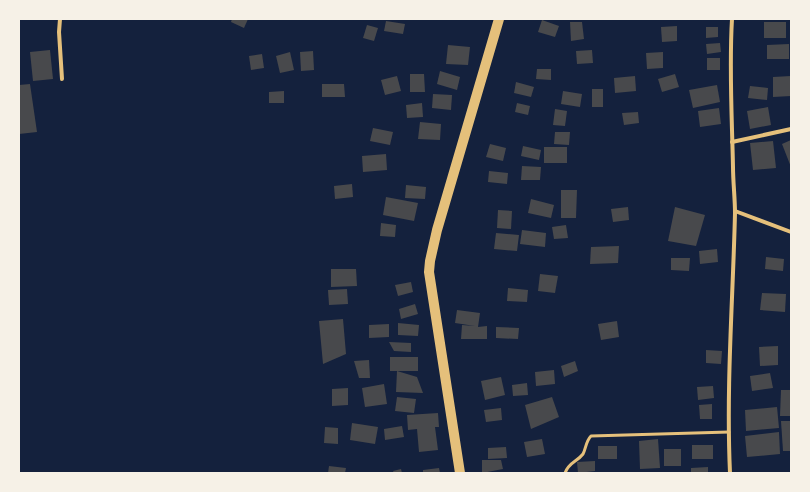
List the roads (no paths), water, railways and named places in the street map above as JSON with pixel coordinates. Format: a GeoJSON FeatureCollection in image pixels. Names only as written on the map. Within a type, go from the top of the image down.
{"type":"FeatureCollection","features":[{"type":"Feature","properties":{"kind":"highway"},"geometry":{"type":"LineString","coordinates":[[460,473],[429,272],[430,261],[438,230],[499,19]]}},
{"type":"Feature","properties":{"kind":"street"},"geometry":{"type":"LineString","coordinates":[[60,19],[59,32],[62,79]]}},
{"type":"Feature","properties":{"kind":"street"},"geometry":{"type":"LineString","coordinates":[[730,473],[729,432],[734,211],[731,98],[732,19]]}},
{"type":"Feature","properties":{"kind":"street"},"geometry":{"type":"LineString","coordinates":[[732,142],[791,129]]}},
{"type":"Feature","properties":{"kind":"street"},"geometry":{"type":"LineString","coordinates":[[734,211],[791,232]]}},
{"type":"Feature","properties":{"kind":"lane"},"geometry":{"type":"LineString","coordinates":[[565,473],[567,467],[584,452],[591,436],[729,432]]}}]}
